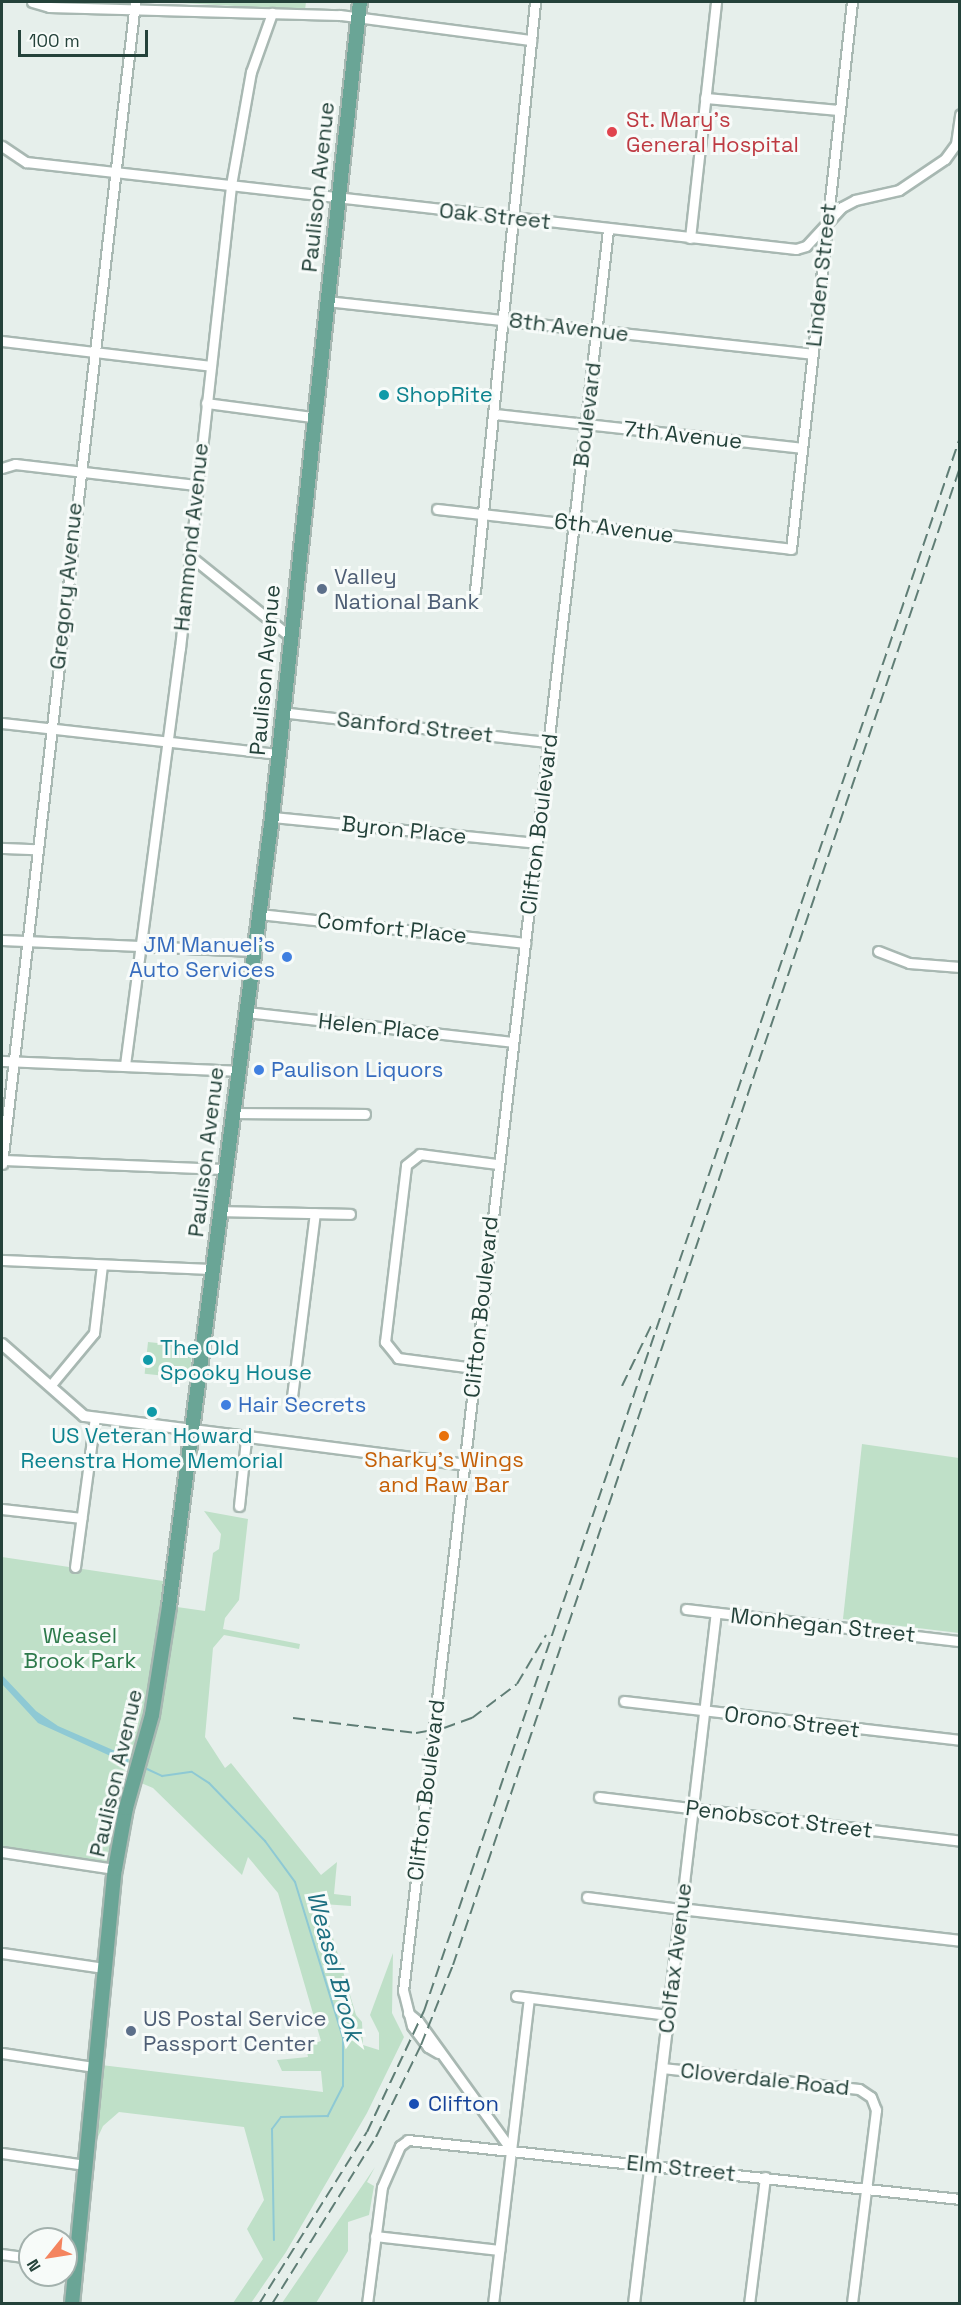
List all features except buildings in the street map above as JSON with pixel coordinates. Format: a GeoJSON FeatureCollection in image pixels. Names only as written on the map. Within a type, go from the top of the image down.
{"type":"FeatureCollection","features":[{"type":"Feature","properties":{"kind":"main road","name":"Paulison Avenue"},"geometry":{"type":"LineString","coordinates":[[76,2227],[85,2165],[93,2067],[116,1869],[124,1817],[152,1715],[193,1429],[272,817],[288,635],[360,2]]}},
{"type":"Feature","properties":{"kind":"main road","name":"Paulison Avenue"},"geometry":{"type":"LineString","coordinates":[[72,2287],[72,2304]]}},
{"type":"Feature","properties":{"kind":"street"},"geometry":{"type":"LineString","coordinates":[[32,2],[49,7],[134,5],[358,17],[531,40]]}},
{"type":"Feature","properties":{"kind":"street"},"geometry":{"type":"LineString","coordinates":[[475,591],[505,320],[535,2]]}},
{"type":"Feature","properties":{"kind":"street"},"geometry":{"type":"LineString","coordinates":[[690,238],[716,2]]}},
{"type":"Feature","properties":{"kind":"street","name":"Linden Street"},"geometry":{"type":"LineString","coordinates":[[790,549],[852,2]]}},
{"type":"Feature","properties":{"kind":"street","name":"Gregory Avenue"},"geometry":{"type":"LineString","coordinates":[[2,1161],[92,352],[134,5]]}},
{"type":"Feature","properties":{"kind":"street","name":"Hammond Avenue"},"geometry":{"type":"LineString","coordinates":[[125,1065],[167,742],[231,185],[251,72],[272,13]]}},
{"type":"Feature","properties":{"kind":"street"},"geometry":{"type":"LineString","coordinates":[[705,98],[839,110]]}},
{"type":"Feature","properties":{"kind":"street"},"geometry":{"type":"LineString","coordinates":[[958,144],[960,114]]}},
{"type":"Feature","properties":{"kind":"street","name":"Oak Street"},"geometry":{"type":"LineString","coordinates":[[2,146],[26,162],[115,170],[337,198],[796,249],[806,246],[842,207],[855,200],[890,194],[907,186],[945,159],[958,144]]}},
{"type":"Feature","properties":{"kind":"street","name":"Boulevard"},"geometry":{"type":"LineString","coordinates":[[566,601],[608,229]]}},
{"type":"Feature","properties":{"kind":"street","name":"8th Avenue"},"geometry":{"type":"LineString","coordinates":[[326,302],[812,354]]}},
{"type":"Feature","properties":{"kind":"street"},"geometry":{"type":"LineString","coordinates":[[3,341],[211,366]]}},
{"type":"Feature","properties":{"kind":"street"},"geometry":{"type":"LineString","coordinates":[[206,404],[313,417]]}},
{"type":"Feature","properties":{"kind":"street","name":"7th Avenue"},"geometry":{"type":"LineString","coordinates":[[495,414],[801,448]]}},
{"type":"Feature","properties":{"kind":"street"},"geometry":{"type":"LineString","coordinates":[[2,468],[15,464],[196,484]]}},
{"type":"Feature","properties":{"kind":"street","name":"6th Avenue"},"geometry":{"type":"LineString","coordinates":[[437,509],[790,549]]}},
{"type":"Feature","properties":{"kind":"street"},"geometry":{"type":"LineString","coordinates":[[189,555],[288,635]]}},
{"type":"Feature","properties":{"kind":"street","name":"Clifton Boulevard"},"geometry":{"type":"LineString","coordinates":[[512,2151],[438,2053],[418,2033],[408,2013],[403,1991],[497,1164],[566,601]]}},
{"type":"Feature","properties":{"kind":"street","name":"Sanford Street"},"geometry":{"type":"LineString","coordinates":[[280,712],[549,742]]}},
{"type":"Feature","properties":{"kind":"street"},"geometry":{"type":"LineString","coordinates":[[2,723],[279,754]]}},
{"type":"Feature","properties":{"kind":"street","name":"Byron Place"},"geometry":{"type":"LineString","coordinates":[[272,817],[537,843]]}},
{"type":"Feature","properties":{"kind":"street"},"geometry":{"type":"LineString","coordinates":[[2,848],[37,849]]}},
{"type":"Feature","properties":{"kind":"street","name":"Comfort Place"},"geometry":{"type":"LineString","coordinates":[[259,914],[525,943]]}},
{"type":"Feature","properties":{"kind":"street"},"geometry":{"type":"LineString","coordinates":[[2,940],[254,951]]}},
{"type":"Feature","properties":{"kind":"street"},"geometry":{"type":"LineString","coordinates":[[878,951],[909,963],[960,966]]}},
{"type":"Feature","properties":{"kind":"street","name":"Helen Place"},"geometry":{"type":"LineString","coordinates":[[246,1012],[512,1042]]}},
{"type":"Feature","properties":{"kind":"street"},"geometry":{"type":"LineString","coordinates":[[2,1061],[238,1071]]}},
{"type":"Feature","properties":{"kind":"street"},"geometry":{"type":"LineString","coordinates":[[232,1113],[365,1114]]}},
{"type":"Feature","properties":{"kind":"street"},"geometry":{"type":"LineString","coordinates":[[474,1368],[398,1358],[385,1342],[406,1165],[420,1154],[497,1164]]}},
{"type":"Feature","properties":{"kind":"street"},"geometry":{"type":"LineString","coordinates":[[2,1161],[225,1169]]}},
{"type":"Feature","properties":{"kind":"street"},"geometry":{"type":"LineString","coordinates":[[220,1211],[350,1214]]}},
{"type":"Feature","properties":{"kind":"street"},"geometry":{"type":"LineString","coordinates":[[292,1397],[315,1213]]}},
{"type":"Feature","properties":{"kind":"street"},"geometry":{"type":"LineString","coordinates":[[2,1260],[212,1269]]}},
{"type":"Feature","properties":{"kind":"street"},"geometry":{"type":"LineString","coordinates":[[50,1386],[94,1333],[102,1265]]}},
{"type":"Feature","properties":{"kind":"street"},"geometry":{"type":"LineString","coordinates":[[2,1344],[84,1416],[193,1429],[246,1439],[464,1465]]}},
{"type":"Feature","properties":{"kind":"street"},"geometry":{"type":"LineString","coordinates":[[75,1567],[95,1417]]}},
{"type":"Feature","properties":{"kind":"street"},"geometry":{"type":"LineString","coordinates":[[239,1506],[246,1439]]}},
{"type":"Feature","properties":{"kind":"street"},"geometry":{"type":"LineString","coordinates":[[2,1509],[81,1518]]}},
{"type":"Feature","properties":{"kind":"street","name":"Monhegan Street"},"geometry":{"type":"LineString","coordinates":[[687,1609],[960,1641]]}},
{"type":"Feature","properties":{"kind":"street","name":"Colfax Avenue"},"geometry":{"type":"LineString","coordinates":[[634,2304],[716,1613]]}},
{"type":"Feature","properties":{"kind":"street","name":"Orono Street"},"geometry":{"type":"LineString","coordinates":[[624,1701],[960,1740]]}},
{"type":"Feature","properties":{"kind":"street","name":"Penobscot Street"},"geometry":{"type":"LineString","coordinates":[[599,1797],[960,1841]]}},
{"type":"Feature","properties":{"kind":"street"},"geometry":{"type":"LineString","coordinates":[[2,1852],[116,1869]]}},
{"type":"Feature","properties":{"kind":"street"},"geometry":{"type":"LineString","coordinates":[[587,1897],[960,1941]]}},
{"type":"Feature","properties":{"kind":"street"},"geometry":{"type":"LineString","coordinates":[[2,1953],[104,1968]]}},
{"type":"Feature","properties":{"kind":"street"},"geometry":{"type":"LineString","coordinates":[[516,1996],[668,2015]]}},
{"type":"Feature","properties":{"kind":"street"},"geometry":{"type":"LineString","coordinates":[[493,2304],[529,1998]]}},
{"type":"Feature","properties":{"kind":"street"},"geometry":{"type":"LineString","coordinates":[[2,2054],[93,2067]]}},
{"type":"Feature","properties":{"kind":"street","name":"Cloverdale Road"},"geometry":{"type":"LineString","coordinates":[[663,2068],[867,2092],[876,2110],[852,2304]]}},
{"type":"Feature","properties":{"kind":"street","name":"Elm Street"},"geometry":{"type":"LineString","coordinates":[[375,2236],[382,2187],[403,2142],[414,2140],[960,2199]]}},
{"type":"Feature","properties":{"kind":"street"},"geometry":{"type":"LineString","coordinates":[[2,2153],[85,2165]]}},
{"type":"Feature","properties":{"kind":"street"},"geometry":{"type":"LineString","coordinates":[[749,2304],[765,2177]]}},
{"type":"Feature","properties":{"kind":"street"},"geometry":{"type":"LineString","coordinates":[[367,2304],[375,2236],[499,2250]]}},
{"type":"Feature","properties":{"kind":"street"},"geometry":{"type":"LineString","coordinates":[[2,2254],[18,2256]]}},
{"type":"Feature","properties":{"kind":"green space"},"geometry":{"type":"Polygon","coordinates":[[[165,2],[306,2],[305,10],[165,2]]]}},
{"type":"Feature","properties":{"kind":"green space"},"geometry":{"type":"Polygon","coordinates":[[[148,1342],[193,1347],[189,1379],[145,1374],[148,1342]]]}},
{"type":"Feature","properties":{"kind":"green space"},"geometry":{"type":"Polygon","coordinates":[[[862,1444],[959,1458],[959,1633],[843,1619],[862,1444]]]}},
{"type":"Feature","properties":{"kind":"green space","name":"Weasel Brook Park"},"geometry":{"type":"Polygon","coordinates":[[[204,1511],[248,1519],[239,1600],[225,1618],[223,1629],[300,1644],[299,1649],[224,1635],[213,1648],[205,1737],[225,1768],[231,1763],[321,1875],[337,1862],[334,1894],[351,1896],[351,1906],[323,1904],[356,2015],[362,2022],[363,2045],[379,2050],[379,2033],[370,2015],[393,1953],[392,2013],[404,2037],[367,2113],[286,2252],[251,2303],[233,2303],[263,2259],[247,2229],[264,2200],[244,2127],[119,2112],[103,2126],[85,2165],[93,2064],[323,2092],[321,2071],[282,2071],[277,2060],[308,2057],[306,2046],[321,2041],[278,1893],[248,1857],[242,1875],[153,1788],[134,1780],[115,1869],[2,1847],[2,1557],[163,1581],[153,1709],[177,1607],[205,1611],[213,1553],[219,1549],[221,1534],[204,1511]]]}},
{"type":"Feature","properties":{"kind":"green space"},"geometry":{"type":"Polygon","coordinates":[[[375,2167],[367,2182],[374,2186],[369,2215],[348,2222],[348,2251],[316,2303],[282,2303],[375,2167]]]}},
{"type":"Feature","properties":{"kind":"water"},"geometry":{"type":"Polygon","coordinates":[[[2,1675],[36,1711],[58,1726],[129,1757],[128,1764],[38,1723],[2,1684],[2,1675]]]}},
{"type":"Feature","properties":{"kind":"waterway","name":"Weasel Brook"},"geometry":{"type":"LineString","coordinates":[[147,1769],[162,1776],[192,1772],[209,1783],[265,1841],[295,1882],[343,2038],[343,2086],[328,2116],[281,2117],[272,2129],[274,2240]]}},
{"type":"Feature","properties":{"kind":"railway"},"geometry":{"type":"LineString","coordinates":[[259,2304],[367,2132],[424,2011],[960,437]]}},
{"type":"Feature","properties":{"kind":"railway"},"geometry":{"type":"LineString","coordinates":[[272,2304],[376,2137],[421,2045],[453,1965],[960,467]]}},
{"type":"Feature","properties":{"kind":"railway"},"geometry":{"type":"LineString","coordinates":[[622,1386],[651,1326]]}},
{"type":"Feature","properties":{"kind":"railway"},"geometry":{"type":"LineString","coordinates":[[293,1718],[416,1733],[444,1728],[472,1718],[517,1684],[546,1635]]}},
{"type":"Feature","properties":{"kind":"place","name":"St. Mary's General Hospital"},"geometry":{"type":"Point","coordinates":[612,132]}},
{"type":"Feature","properties":{"kind":"place","name":"ShopRite"},"geometry":{"type":"Point","coordinates":[384,395]}},
{"type":"Feature","properties":{"kind":"place","name":"Valley National Bank"},"geometry":{"type":"Point","coordinates":[322,589]}},
{"type":"Feature","properties":{"kind":"place","name":"JM Manuel's Auto Services"},"geometry":{"type":"Point","coordinates":[287,957]}},
{"type":"Feature","properties":{"kind":"place","name":"Paulison Liquors"},"geometry":{"type":"Point","coordinates":[259,1070]}},
{"type":"Feature","properties":{"kind":"place","name":"The Old Spooky House"},"geometry":{"type":"Point","coordinates":[148,1360]}},
{"type":"Feature","properties":{"kind":"place","name":"Hair Secrets"},"geometry":{"type":"Point","coordinates":[226,1405]}},
{"type":"Feature","properties":{"kind":"place","name":"US Veteran Howard Reenstra Home Memorial"},"geometry":{"type":"Point","coordinates":[152,1412]}},
{"type":"Feature","properties":{"kind":"place","name":"Sharky's Wings and Raw Bar"},"geometry":{"type":"Point","coordinates":[444,1436]}},
{"type":"Feature","properties":{"kind":"place","name":"US Postal Service Passport Center"},"geometry":{"type":"Point","coordinates":[131,2031]}},
{"type":"Feature","properties":{"kind":"place","name":"Clifton"},"geometry":{"type":"Point","coordinates":[414,2104]}}]}
